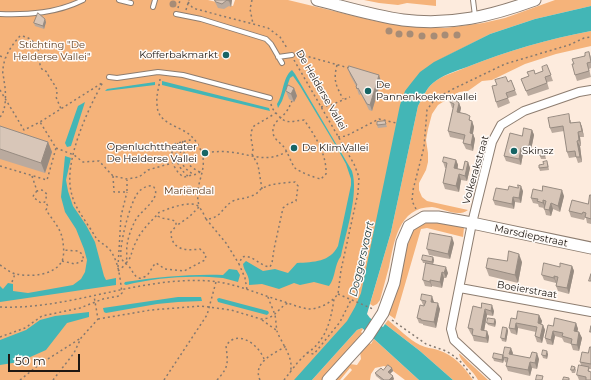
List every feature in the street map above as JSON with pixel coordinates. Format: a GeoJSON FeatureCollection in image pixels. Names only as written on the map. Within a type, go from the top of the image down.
{"type":"FeatureCollection","features":[{"type":"Feature","properties":{"kind":"street"},"geometry":{"type":"LineString","coordinates":[[317,0],[403,20],[431,21],[475,18],[504,11],[535,0]]}},
{"type":"Feature","properties":{"kind":"street","name":"Volkerakstraat"},"geometry":{"type":"LineString","coordinates":[[472,223],[492,142],[501,125],[524,111],[580,92],[591,90]]}},
{"type":"Feature","properties":{"kind":"street"},"geometry":{"type":"LineString","coordinates":[[328,380],[368,336],[378,313],[392,289],[402,242],[409,226],[424,217],[438,217],[472,223],[451,329],[454,340],[497,380]]}},
{"type":"Feature","properties":{"kind":"street","name":"Marsdiepstraat"},"geometry":{"type":"LineString","coordinates":[[472,223],[591,248]]}},
{"type":"Feature","properties":{"kind":"street","name":"Boeierstraat"},"geometry":{"type":"LineString","coordinates":[[460,288],[591,312]]}},
{"type":"Feature","properties":{"kind":"lane"},"geometry":{"type":"LineString","coordinates":[[0,14],[46,12],[70,7],[83,0]]}},
{"type":"Feature","properties":{"kind":"lane"},"geometry":{"type":"LineString","coordinates":[[119,0],[130,3]]}},
{"type":"Feature","properties":{"kind":"lane"},"geometry":{"type":"LineString","coordinates":[[153,7],[155,0]]}},
{"type":"Feature","properties":{"kind":"lane"},"geometry":{"type":"LineString","coordinates":[[473,0],[475,18]]}},
{"type":"Feature","properties":{"kind":"lane","name":"De Helderse Vallei"},"geometry":{"type":"LineString","coordinates":[[176,14],[201,19],[266,39],[271,44],[282,63]]}},
{"type":"Feature","properties":{"kind":"lane"},"geometry":{"type":"LineString","coordinates":[[278,57],[290,53]]}},
{"type":"Feature","properties":{"kind":"lane"},"geometry":{"type":"LineString","coordinates":[[109,76],[118,78],[158,72],[183,75],[270,98]]}},
{"type":"Feature","properties":{"kind":"path"},"geometry":{"type":"LineString","coordinates":[[252,0],[250,9],[253,24]]}},
{"type":"Feature","properties":{"kind":"path","name":"De Helderse Vallei"},"geometry":{"type":"LineString","coordinates":[[188,1],[192,7],[196,9],[268,28],[275,32],[290,53],[357,171],[359,183],[341,270],[338,294]]}},
{"type":"Feature","properties":{"kind":"path"},"geometry":{"type":"LineString","coordinates":[[0,117],[4,111],[5,83],[3,69],[5,58],[20,36],[26,36],[33,41],[37,47],[40,55],[42,70],[47,72],[57,87],[58,92],[56,97],[61,109]]}},
{"type":"Feature","properties":{"kind":"path"},"geometry":{"type":"LineString","coordinates":[[421,219],[412,202],[413,190],[424,147],[427,110],[435,99],[506,64],[591,37]]}},
{"type":"Feature","properties":{"kind":"path"},"geometry":{"type":"LineString","coordinates":[[290,53],[352,69]]}},
{"type":"Feature","properties":{"kind":"path"},"geometry":{"type":"LineString","coordinates":[[0,56],[5,58]]}},
{"type":"Feature","properties":{"kind":"path"},"geometry":{"type":"LineString","coordinates":[[338,65],[335,76],[335,84],[343,99]]}},
{"type":"Feature","properties":{"kind":"path"},"geometry":{"type":"LineString","coordinates":[[158,72],[160,76],[157,104],[159,114],[162,118],[178,129],[189,134],[199,146],[202,154],[203,166],[198,190],[199,207],[206,219],[226,243],[239,264],[245,278],[247,290]]}},
{"type":"Feature","properties":{"kind":"path"},"geometry":{"type":"LineString","coordinates":[[19,133],[61,109],[104,81],[109,76]]}},
{"type":"Feature","properties":{"kind":"path"},"geometry":{"type":"LineString","coordinates":[[0,337],[25,328],[42,316],[80,308],[95,302],[119,296],[122,293],[118,271],[111,252],[98,240],[73,200],[69,184],[70,172],[83,123],[91,103],[104,81]]}},
{"type":"Feature","properties":{"kind":"path"},"geometry":{"type":"LineString","coordinates":[[0,90],[24,130]]}},
{"type":"Feature","properties":{"kind":"path"},"geometry":{"type":"LineString","coordinates":[[270,98],[272,108],[280,117],[283,121],[291,122],[304,120],[310,128],[324,155],[326,174],[321,178],[315,178],[295,168],[287,151],[272,132],[275,124],[280,117],[285,113],[292,101]]}},
{"type":"Feature","properties":{"kind":"path"},"geometry":{"type":"LineString","coordinates":[[321,107],[332,105],[343,99],[350,98]]}},
{"type":"Feature","properties":{"kind":"path"},"geometry":{"type":"LineString","coordinates":[[262,189],[258,165],[252,154],[253,149],[251,132],[254,126],[276,113]]}},
{"type":"Feature","properties":{"kind":"path"},"geometry":{"type":"LineString","coordinates":[[338,137],[346,136],[379,119],[396,123]]}},
{"type":"Feature","properties":{"kind":"path"},"geometry":{"type":"LineString","coordinates":[[40,122],[56,148],[74,155],[83,162],[100,161],[113,176],[127,179],[139,177],[148,170],[186,159]]}},
{"type":"Feature","properties":{"kind":"path"},"geometry":{"type":"LineString","coordinates":[[193,138],[174,144],[172,149],[173,163],[180,175],[184,177],[201,172]]}},
{"type":"Feature","properties":{"kind":"path"},"geometry":{"type":"LineString","coordinates":[[190,140],[185,149],[186,159],[190,166],[201,172]]}},
{"type":"Feature","properties":{"kind":"path"},"geometry":{"type":"LineString","coordinates":[[183,141],[180,151],[181,161],[186,169],[194,175]]}},
{"type":"Feature","properties":{"kind":"path"},"geometry":{"type":"LineString","coordinates":[[178,143],[176,153],[177,162],[183,172],[188,176]]}},
{"type":"Feature","properties":{"kind":"path"},"geometry":{"type":"LineString","coordinates":[[0,166],[47,180],[56,148]]}},
{"type":"Feature","properties":{"kind":"path"},"geometry":{"type":"LineString","coordinates":[[202,154],[214,151],[229,151],[255,157],[272,158],[280,156],[287,151]]}},
{"type":"Feature","properties":{"kind":"path"},"geometry":{"type":"LineString","coordinates":[[32,176],[37,191]]}},
{"type":"Feature","properties":{"kind":"path"},"geometry":{"type":"LineString","coordinates":[[113,176],[114,192],[127,192]]}},
{"type":"Feature","properties":{"kind":"path"},"geometry":{"type":"LineString","coordinates":[[118,271],[121,222],[127,192],[127,179]]}},
{"type":"Feature","properties":{"kind":"path"},"geometry":{"type":"LineString","coordinates":[[206,219],[213,219],[217,217],[232,202],[257,194],[262,189],[280,183],[295,182],[298,186],[296,201],[283,208],[272,264],[270,267],[265,267],[249,256],[242,256],[239,264]]}},
{"type":"Feature","properties":{"kind":"path"},"geometry":{"type":"LineString","coordinates":[[126,263],[127,246],[131,231],[138,216],[152,202],[156,195],[155,188],[153,186],[146,186],[137,194],[131,207],[124,231],[121,255],[122,260],[126,263],[128,264],[137,278],[143,278],[156,263],[166,269],[184,272],[205,260],[206,255],[200,249],[181,249],[173,241],[171,232],[199,207]]}},
{"type":"Feature","properties":{"kind":"path"},"geometry":{"type":"LineString","coordinates":[[0,265],[15,274],[36,275],[48,272],[62,261],[64,242],[61,232],[57,224],[46,210],[48,206],[46,202],[47,194],[42,190],[37,191]]}},
{"type":"Feature","properties":{"kind":"path"},"geometry":{"type":"LineString","coordinates":[[37,191],[34,194],[36,201],[41,203],[46,202]]}},
{"type":"Feature","properties":{"kind":"path"},"geometry":{"type":"LineString","coordinates":[[118,271],[130,260],[134,244],[147,225],[158,213],[170,208],[190,204],[199,207]]}},
{"type":"Feature","properties":{"kind":"path"},"geometry":{"type":"LineString","coordinates":[[158,213],[158,216],[162,219],[176,222],[176,226]]}},
{"type":"Feature","properties":{"kind":"path"},"geometry":{"type":"LineString","coordinates":[[62,261],[75,264],[84,260],[82,254],[78,251],[63,250]]}},
{"type":"Feature","properties":{"kind":"path"},"geometry":{"type":"LineString","coordinates":[[12,282],[15,274]]}},
{"type":"Feature","properties":{"kind":"path"},"geometry":{"type":"LineString","coordinates":[[0,307],[56,304],[158,283],[184,282],[216,282],[228,284],[309,309],[321,307],[334,299],[338,294],[378,313],[426,344],[446,351],[454,356],[462,363],[475,380]]}},
{"type":"Feature","properties":{"kind":"path"},"geometry":{"type":"LineString","coordinates":[[164,380],[202,323],[210,307],[216,282]]}},
{"type":"Feature","properties":{"kind":"path"},"geometry":{"type":"LineString","coordinates":[[94,296],[98,319]]}},
{"type":"Feature","properties":{"kind":"path"},"geometry":{"type":"LineString","coordinates":[[268,297],[275,315],[278,332]]}},
{"type":"Feature","properties":{"kind":"path"},"geometry":{"type":"LineString","coordinates":[[284,380],[298,362],[307,353],[315,348],[328,327],[334,299]]}},
{"type":"Feature","properties":{"kind":"path"},"geometry":{"type":"LineString","coordinates":[[307,353],[314,354],[340,322],[351,300]]}},
{"type":"Feature","properties":{"kind":"path"},"geometry":{"type":"LineString","coordinates":[[261,319],[266,319],[275,315],[280,308],[288,303]]}},
{"type":"Feature","properties":{"kind":"path"},"geometry":{"type":"LineString","coordinates":[[20,380],[40,364],[81,338],[98,319],[170,308],[201,306],[231,310],[261,319],[272,326],[278,332],[286,346],[291,369],[289,374]]}},
{"type":"Feature","properties":{"kind":"path"},"geometry":{"type":"LineString","coordinates":[[53,380],[74,353],[81,338]]}},
{"type":"Feature","properties":{"kind":"path"},"geometry":{"type":"LineString","coordinates":[[216,380],[227,366],[226,346],[232,340],[242,338],[247,340],[263,356],[264,359]]}},
{"type":"Feature","properties":{"kind":"path"},"geometry":{"type":"LineString","coordinates":[[260,380],[259,368],[264,359],[286,346]]}},
{"type":"Feature","properties":{"kind":"green space","name":"Mariëndal"},"geometry":{"type":"Polygon","coordinates":[[[0,0],[208,0],[233,6],[235,0],[288,0],[375,21],[406,26],[445,28],[483,23],[505,18],[555,0],[591,0],[591,6],[535,19],[490,34],[441,59],[416,84],[358,312],[299,380],[0,380],[0,0]]]}},
{"type":"Feature","properties":{"kind":"green space"},"geometry":{"type":"Polygon","coordinates":[[[364,0],[436,0],[436,6],[407,3],[398,5],[364,0]]]}},
{"type":"Feature","properties":{"kind":"green space"},"geometry":{"type":"Polygon","coordinates":[[[591,31],[591,46],[556,54],[525,64],[492,80],[482,81],[468,91],[459,92],[438,105],[432,114],[428,129],[426,140],[428,162],[426,170],[419,183],[419,190],[422,197],[427,201],[468,210],[455,213],[432,207],[421,209],[412,213],[405,220],[396,237],[380,300],[373,306],[370,304],[391,232],[418,106],[428,88],[437,80],[445,76],[482,61],[528,46],[591,31]]]}},
{"type":"Feature","properties":{"kind":"green space"},"geometry":{"type":"Polygon","coordinates":[[[433,221],[464,228],[463,237],[427,228],[421,229],[395,319],[388,314],[413,229],[433,221]]]}},
{"type":"Feature","properties":{"kind":"green space"},"geometry":{"type":"Polygon","coordinates":[[[388,320],[416,343],[444,352],[454,358],[473,380],[453,380],[420,351],[385,324],[388,320]]]}},
{"type":"Feature","properties":{"kind":"green space"},"geometry":{"type":"Polygon","coordinates":[[[363,329],[361,332],[363,334],[359,340],[323,380],[312,380],[357,330],[363,329]]]}},
{"type":"Feature","properties":{"kind":"green space"},"geometry":{"type":"Polygon","coordinates":[[[374,339],[419,380],[405,380],[384,366],[375,368],[371,374],[370,380],[343,380],[352,370],[350,368],[340,380],[335,380],[350,364],[357,365],[361,359],[360,352],[368,342],[371,344],[374,339]]]}},
{"type":"Feature","properties":{"kind":"green space"},"geometry":{"type":"Polygon","coordinates":[[[460,354],[488,380],[478,380],[460,354]]]}},
{"type":"Feature","properties":{"kind":"water"},"geometry":{"type":"Polygon","coordinates":[[[591,6],[591,31],[528,46],[449,74],[431,85],[418,106],[391,232],[367,314],[370,318],[383,327],[385,324],[420,351],[453,380],[419,380],[362,328],[357,330],[312,380],[294,380],[347,321],[361,293],[400,105],[405,91],[412,82],[420,72],[434,62],[490,34],[535,19],[591,6]]]}},
{"type":"Feature","properties":{"kind":"water"},"geometry":{"type":"Polygon","coordinates":[[[292,70],[352,171],[354,191],[351,213],[341,256],[329,286],[314,282],[300,285],[294,283],[279,289],[262,284],[249,285],[249,279],[243,264],[246,261],[263,271],[275,269],[288,273],[297,263],[321,260],[331,255],[338,246],[351,185],[351,179],[346,164],[293,76],[290,78],[278,108],[277,104],[281,96],[286,77],[292,70]]]}},
{"type":"Feature","properties":{"kind":"water"},"geometry":{"type":"Polygon","coordinates":[[[162,81],[269,108],[270,111],[162,85],[162,81]]]}},
{"type":"Feature","properties":{"kind":"water"},"geometry":{"type":"Polygon","coordinates":[[[155,82],[155,85],[105,91],[107,89],[155,82]]]}},
{"type":"Feature","properties":{"kind":"water"},"geometry":{"type":"Polygon","coordinates":[[[85,102],[71,146],[67,147],[65,143],[78,106],[85,102]]]}},
{"type":"Feature","properties":{"kind":"water"},"geometry":{"type":"Polygon","coordinates":[[[65,156],[71,158],[66,180],[73,206],[95,242],[106,280],[116,278],[116,285],[0,302],[0,286],[3,289],[8,283],[13,284],[13,291],[28,293],[73,285],[81,279],[85,272],[87,260],[84,249],[76,229],[65,212],[61,197],[65,156]]]}},
{"type":"Feature","properties":{"kind":"water"},"geometry":{"type":"Polygon","coordinates":[[[229,269],[237,270],[240,275],[238,282],[223,278],[187,277],[162,278],[126,285],[124,284],[125,282],[162,277],[223,275],[229,269]]]}},
{"type":"Feature","properties":{"kind":"water"},"geometry":{"type":"Polygon","coordinates":[[[178,297],[201,297],[202,301],[157,304],[106,313],[104,312],[103,308],[178,297]]]}},
{"type":"Feature","properties":{"kind":"water"},"geometry":{"type":"Polygon","coordinates":[[[219,298],[268,311],[269,313],[267,315],[218,302],[217,299],[219,298]]]}},
{"type":"Feature","properties":{"kind":"water"},"geometry":{"type":"Polygon","coordinates":[[[89,312],[89,317],[67,323],[46,350],[19,362],[0,365],[0,340],[26,330],[40,320],[55,316],[89,312]]]}},
{"type":"Feature","properties":{"kind":"building"},"geometry":{"type":"Polygon","coordinates":[[[215,0],[227,0],[222,4],[216,2],[215,0]]]}},
{"type":"Feature","properties":{"kind":"building"},"geometry":{"type":"Polygon","coordinates":[[[38,13],[45,19],[43,26],[34,23],[38,13]]]}},
{"type":"Feature","properties":{"kind":"building"},"geometry":{"type":"Polygon","coordinates":[[[589,52],[591,62],[587,63],[589,71],[575,75],[572,59],[585,56],[585,53],[589,52]]]}},
{"type":"Feature","properties":{"kind":"building"},"geometry":{"type":"Polygon","coordinates":[[[547,65],[551,75],[545,77],[547,83],[526,91],[521,79],[529,76],[527,72],[534,70],[535,74],[543,71],[542,67],[547,65]]]}},
{"type":"Feature","properties":{"kind":"building","name":"De Pannenkoekenvallei"},"geometry":{"type":"Polygon","coordinates":[[[349,66],[379,75],[370,105],[367,104],[358,88],[357,89],[357,85],[348,69],[349,66]]]}},
{"type":"Feature","properties":{"kind":"building"},"geometry":{"type":"Polygon","coordinates":[[[506,77],[508,82],[511,80],[515,90],[506,93],[508,98],[496,102],[492,86],[497,85],[495,80],[506,77]]]}},
{"type":"Feature","properties":{"kind":"building"},"geometry":{"type":"Polygon","coordinates":[[[288,85],[294,88],[291,94],[286,91],[288,85]]]}},
{"type":"Feature","properties":{"kind":"building"},"geometry":{"type":"Polygon","coordinates":[[[454,99],[459,103],[457,112],[470,116],[469,120],[472,121],[470,133],[473,134],[471,145],[463,143],[465,135],[448,131],[454,104],[450,102],[454,99]]]}},
{"type":"Feature","properties":{"kind":"building"},"geometry":{"type":"Polygon","coordinates":[[[569,114],[570,123],[580,122],[582,131],[578,132],[579,140],[577,141],[580,157],[576,157],[575,151],[567,152],[563,126],[550,128],[548,118],[569,114]]]}},
{"type":"Feature","properties":{"kind":"building"},"geometry":{"type":"Polygon","coordinates":[[[385,121],[386,124],[377,125],[377,122],[385,121]]]}},
{"type":"Feature","properties":{"kind":"building"},"geometry":{"type":"Polygon","coordinates":[[[0,126],[48,142],[41,163],[0,149],[0,126]]]}},
{"type":"Feature","properties":{"kind":"building"},"geometry":{"type":"Polygon","coordinates":[[[524,128],[532,130],[528,150],[521,148],[519,159],[504,156],[510,133],[522,136],[524,128]]]}},
{"type":"Feature","properties":{"kind":"building"},"geometry":{"type":"Polygon","coordinates":[[[544,150],[545,156],[540,156],[539,151],[544,150]]]}},
{"type":"Feature","properties":{"kind":"building"},"geometry":{"type":"Polygon","coordinates":[[[444,157],[456,160],[454,168],[463,170],[465,161],[468,162],[465,176],[459,174],[456,186],[443,183],[447,163],[443,162],[444,157]]]}},
{"type":"Feature","properties":{"kind":"building"},"geometry":{"type":"Polygon","coordinates":[[[547,161],[548,167],[539,168],[539,165],[544,164],[543,162],[547,161]]]}},
{"type":"Feature","properties":{"kind":"building"},"geometry":{"type":"Polygon","coordinates":[[[518,185],[521,186],[519,198],[513,197],[512,204],[493,200],[496,188],[508,190],[509,186],[518,188],[518,185]]]}},
{"type":"Feature","properties":{"kind":"building"},"geometry":{"type":"Polygon","coordinates":[[[543,186],[562,190],[558,206],[551,203],[549,210],[544,209],[546,201],[543,200],[543,203],[537,201],[538,199],[531,198],[533,189],[542,191],[543,186]]]}},
{"type":"Feature","properties":{"kind":"building"},"geometry":{"type":"Polygon","coordinates":[[[590,195],[591,219],[585,217],[586,213],[583,212],[582,214],[569,211],[572,200],[588,204],[590,195]]]}},
{"type":"Feature","properties":{"kind":"building"},"geometry":{"type":"Polygon","coordinates":[[[430,233],[452,237],[448,254],[427,249],[430,233]]]}},
{"type":"Feature","properties":{"kind":"building"},"geometry":{"type":"Polygon","coordinates":[[[509,251],[519,254],[515,275],[486,268],[488,258],[507,261],[509,251]]]}},
{"type":"Feature","properties":{"kind":"building"},"geometry":{"type":"Polygon","coordinates":[[[423,255],[433,257],[432,262],[422,260],[423,255]]]}},
{"type":"Feature","properties":{"kind":"building"},"geometry":{"type":"Polygon","coordinates":[[[426,263],[446,267],[444,273],[442,272],[440,282],[423,280],[426,263]]]}},
{"type":"Feature","properties":{"kind":"building"},"geometry":{"type":"Polygon","coordinates":[[[544,263],[560,267],[560,263],[572,266],[567,288],[556,286],[558,277],[554,276],[554,278],[542,275],[544,263]]]}},
{"type":"Feature","properties":{"kind":"building"},"geometry":{"type":"Polygon","coordinates":[[[422,294],[432,296],[431,302],[438,303],[434,322],[417,318],[420,305],[424,306],[426,301],[421,300],[422,294]]]}},
{"type":"Feature","properties":{"kind":"building"},"geometry":{"type":"Polygon","coordinates":[[[482,303],[492,305],[491,311],[485,309],[481,330],[487,331],[486,338],[472,335],[473,329],[468,328],[473,306],[481,308],[482,303]]]}},
{"type":"Feature","properties":{"kind":"building"},"geometry":{"type":"Polygon","coordinates":[[[518,311],[539,315],[538,323],[543,325],[540,338],[535,336],[537,327],[516,323],[515,329],[509,328],[511,318],[516,319],[518,311]]]}},
{"type":"Feature","properties":{"kind":"building"},"geometry":{"type":"Polygon","coordinates":[[[488,318],[495,319],[494,324],[487,323],[488,318]]]}},
{"type":"Feature","properties":{"kind":"building"},"geometry":{"type":"Polygon","coordinates":[[[555,318],[576,323],[574,331],[579,332],[577,345],[571,344],[572,339],[562,336],[563,333],[553,331],[551,340],[545,338],[548,325],[553,326],[555,318]]]}},
{"type":"Feature","properties":{"kind":"building"},"geometry":{"type":"Polygon","coordinates":[[[503,327],[507,328],[505,339],[501,338],[503,327]]]}},
{"type":"Feature","properties":{"kind":"building"},"geometry":{"type":"Polygon","coordinates":[[[505,347],[511,348],[509,354],[530,358],[532,352],[537,353],[535,363],[530,362],[528,370],[506,366],[508,358],[503,357],[505,347]]]}},
{"type":"Feature","properties":{"kind":"building"},"geometry":{"type":"Polygon","coordinates":[[[590,347],[591,364],[580,362],[582,352],[588,353],[590,347]]]}},
{"type":"Feature","properties":{"kind":"building"},"geometry":{"type":"Polygon","coordinates":[[[543,350],[547,351],[546,356],[542,355],[543,350]]]}},
{"type":"Feature","properties":{"kind":"building"},"geometry":{"type":"Polygon","coordinates":[[[494,353],[503,355],[502,360],[493,358],[494,353]]]}},
{"type":"Feature","properties":{"kind":"building"},"geometry":{"type":"Polygon","coordinates":[[[388,365],[392,368],[388,372],[393,376],[389,380],[384,380],[375,373],[381,368],[383,370],[388,365]]]}},
{"type":"Feature","properties":{"kind":"building"},"geometry":{"type":"Polygon","coordinates":[[[579,365],[589,367],[588,371],[591,372],[591,380],[586,380],[586,377],[577,375],[579,365]]]}},
{"type":"Feature","properties":{"kind":"building"},"geometry":{"type":"Polygon","coordinates":[[[572,366],[575,367],[574,370],[571,370],[572,366]]]}},
{"type":"Feature","properties":{"kind":"building"},"geometry":{"type":"Polygon","coordinates":[[[537,375],[543,376],[542,380],[536,380],[537,375]]]}},
{"type":"Feature","properties":{"kind":"building"},"geometry":{"type":"Polygon","coordinates":[[[564,377],[569,378],[569,380],[563,380],[564,377]]]}},
{"type":"Feature","properties":{"kind":"place","name":"Kofferbakmarkt"},"geometry":{"type":"Point","coordinates":[226,55]}},
{"type":"Feature","properties":{"kind":"place","name":"De Pannenkoekenvallei"},"geometry":{"type":"Point","coordinates":[368,91]}},
{"type":"Feature","properties":{"kind":"place","name":"De KlimVallei"},"geometry":{"type":"Point","coordinates":[294,148]}},
{"type":"Feature","properties":{"kind":"place","name":"Skinsz"},"geometry":{"type":"Point","coordinates":[514,151]}},
{"type":"Feature","properties":{"kind":"place","name":"Openluchttheater De Helderse Vallei"},"geometry":{"type":"Point","coordinates":[205,153]}},
{"type":"Feature","properties":{"kind":"park label","name":"Stichting \"De Helderse Vallei\""},"geometry":{"type":"Point","coordinates":[52,50]}},
{"type":"Feature","properties":{"kind":"water label","name":"Doggersvaart"},"geometry":{"type":"Point","coordinates":[362,259]}}]}
